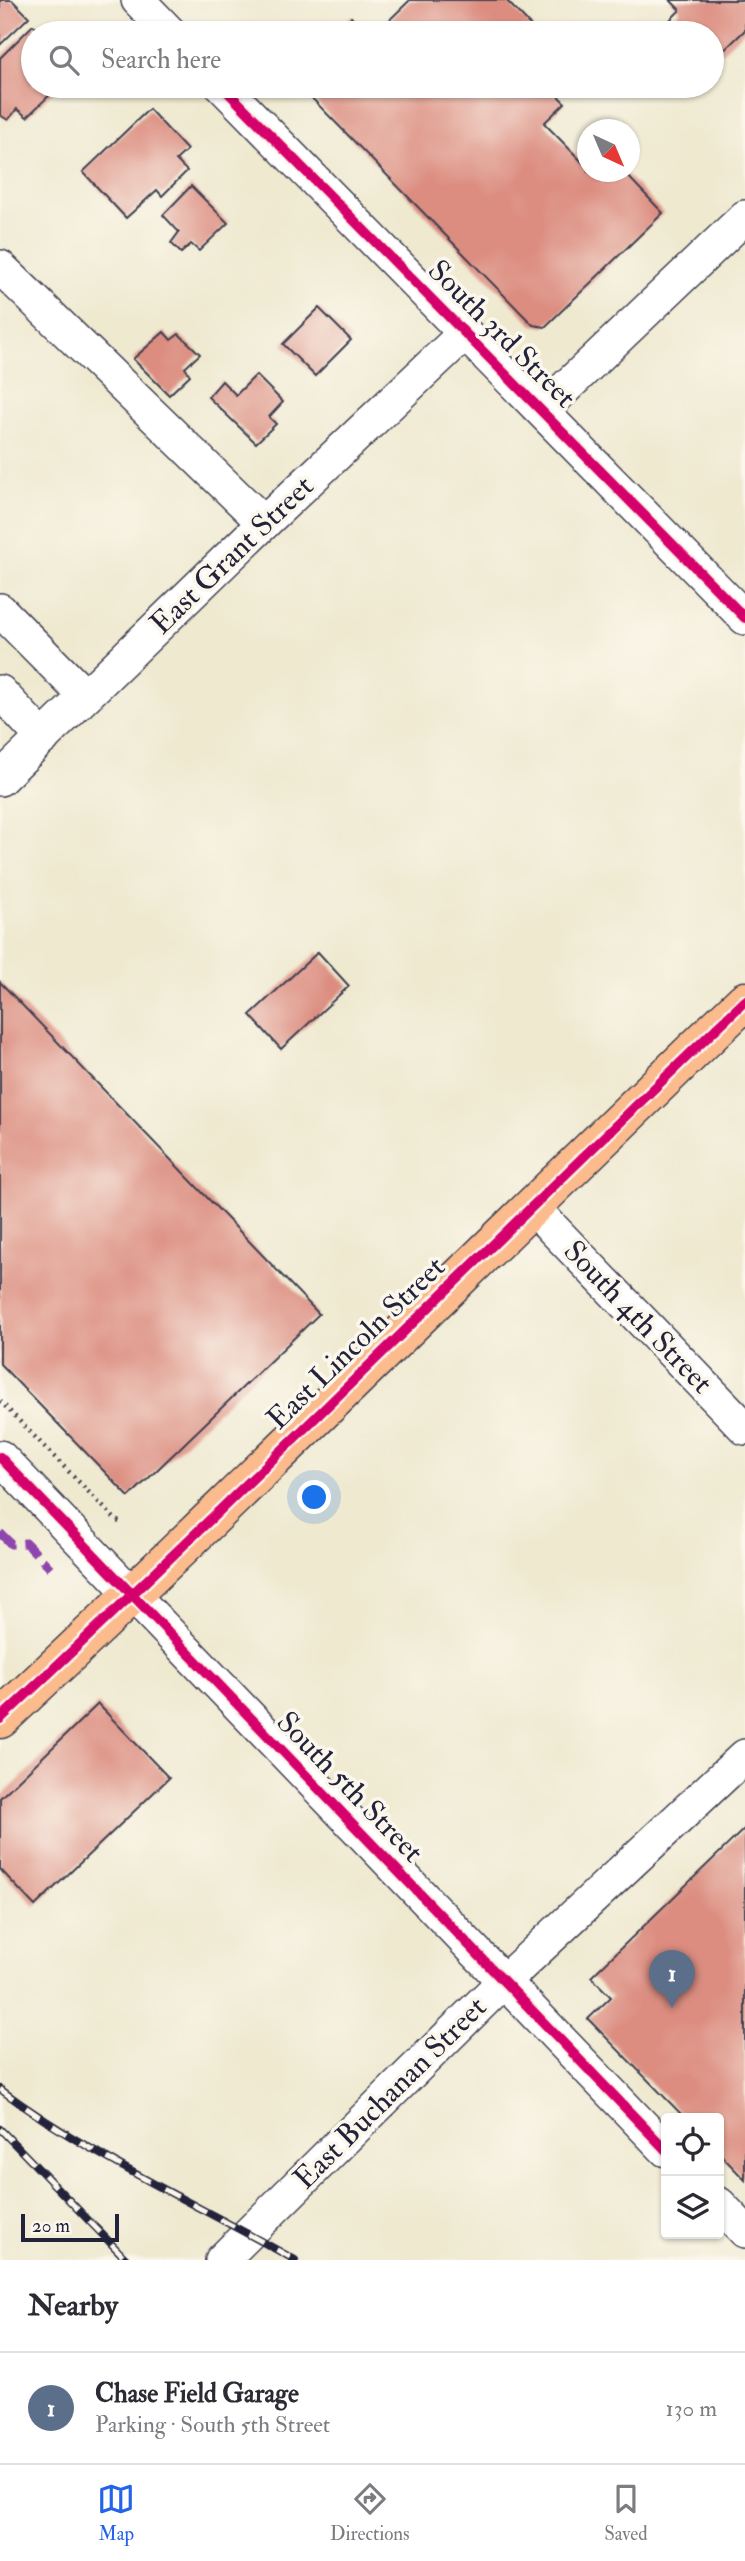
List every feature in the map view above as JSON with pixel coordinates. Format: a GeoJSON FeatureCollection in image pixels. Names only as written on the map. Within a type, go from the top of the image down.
{"type":"FeatureCollection","features":[{"type":"Feature","properties":{"kind":"main road","name":"East Lincoln Street"},"geometry":{"type":"LineString","coordinates":[[0,1719],[132,1596],[745,1001]]}},
{"type":"Feature","properties":{"kind":"street"},"geometry":{"type":"LineString","coordinates":[[138,0],[158,21]]}},
{"type":"Feature","properties":{"kind":"street","name":"South 3rd Street"},"geometry":{"type":"LineString","coordinates":[[234,98],[745,618]]}},
{"type":"Feature","properties":{"kind":"street"},"geometry":{"type":"LineString","coordinates":[[542,410],[745,217]]}},
{"type":"Feature","properties":{"kind":"street"},"geometry":{"type":"LineString","coordinates":[[0,267],[264,523]]}},
{"type":"Feature","properties":{"kind":"street","name":"East Grant Street"},"geometry":{"type":"LineString","coordinates":[[0,779],[465,332]]}},
{"type":"Feature","properties":{"kind":"street"},"geometry":{"type":"LineString","coordinates":[[0,610],[85,696]]}},
{"type":"Feature","properties":{"kind":"street"},"geometry":{"type":"LineString","coordinates":[[0,692],[43,737]]}},
{"type":"Feature","properties":{"kind":"street","name":"South 4th Street"},"geometry":{"type":"LineString","coordinates":[[531,1206],[745,1427]]}},
{"type":"Feature","properties":{"kind":"street","name":"South 5th Street"},"geometry":{"type":"LineString","coordinates":[[0,1457],[661,2145]]}},
{"type":"Feature","properties":{"kind":"street","name":"East Buchanan Street"},"geometry":{"type":"LineString","coordinates":[[222,2260],[503,1982],[745,1756]]}},
{"type":"Feature","properties":{"kind":"street"},"geometry":{"type":"LineString","coordinates":[[724,2209],[745,2231]]}},
{"type":"Feature","properties":{"kind":"path"},"geometry":{"type":"LineString","coordinates":[[0,1402],[117,1521],[123,1523]]}},
{"type":"Feature","properties":{"kind":"building"},"geometry":{"type":"Polygon","coordinates":[[[0,0],[12,0],[29,17],[21,21],[21,25],[0,45],[0,0]]]}},
{"type":"Feature","properties":{"kind":"building"},"geometry":{"type":"Polygon","coordinates":[[[410,0],[506,0],[526,21],[388,21],[410,0]]]}},
{"type":"Feature","properties":{"kind":"building"},"geometry":{"type":"Polygon","coordinates":[[[670,0],[745,0],[745,30],[724,50],[724,21],[669,21],[680,10],[670,0]]]}},
{"type":"Feature","properties":{"kind":"building"},"geometry":{"type":"Polygon","coordinates":[[[21,37],[21,98],[47,98],[27,117],[17,109],[8,120],[0,115],[0,58],[21,37]]]}},
{"type":"Feature","properties":{"kind":"building"},"geometry":{"type":"Polygon","coordinates":[[[312,98],[560,98],[565,103],[544,123],[577,157],[577,182],[634,182],[663,213],[545,327],[533,325],[312,98]]]}},
{"type":"Feature","properties":{"kind":"building"},"geometry":{"type":"Polygon","coordinates":[[[149,109],[187,150],[176,160],[187,171],[162,196],[157,190],[126,218],[83,172],[149,109]]]}},
{"type":"Feature","properties":{"kind":"building"},"geometry":{"type":"Polygon","coordinates":[[[191,186],[228,223],[199,251],[191,244],[181,253],[171,243],[179,232],[163,215],[191,186]]]}},
{"type":"Feature","properties":{"kind":"building"},"geometry":{"type":"Polygon","coordinates":[[[319,308],[351,340],[315,376],[283,344],[319,308]]]}},
{"type":"Feature","properties":{"kind":"building"},"geometry":{"type":"Polygon","coordinates":[[[164,332],[171,340],[179,334],[200,354],[185,368],[190,375],[169,395],[133,359],[164,332]]]}},
{"type":"Feature","properties":{"kind":"building"},"geometry":{"type":"Polygon","coordinates":[[[256,375],[283,402],[269,417],[276,424],[256,443],[208,397],[222,381],[236,395],[256,375]]]}},
{"type":"Feature","properties":{"kind":"building"},"geometry":{"type":"Polygon","coordinates":[[[318,952],[349,986],[281,1049],[250,1015],[318,952]]]}},
{"type":"Feature","properties":{"kind":"building"},"geometry":{"type":"Polygon","coordinates":[[[0,982],[319,1314],[129,1497],[0,1364],[0,982]]]}},
{"type":"Feature","properties":{"kind":"building"},"geometry":{"type":"Polygon","coordinates":[[[98,1704],[169,1778],[35,1906],[0,1869],[0,1798],[98,1704]]]}},
{"type":"Feature","properties":{"kind":"building"},"geometry":{"type":"Polygon","coordinates":[[[745,1828],[745,2180],[724,2158],[724,2113],[680,2113],[588,2019],[611,1997],[591,1977],[745,1828]]]}},
{"type":"Feature","properties":{"kind":"railway"},"geometry":{"type":"LineString","coordinates":[[0,2089],[107,2158],[295,2260]]}},
{"type":"Feature","properties":{"kind":"railway"},"geometry":{"type":"LineString","coordinates":[[0,2129],[127,2260]]}},
{"type":"Feature","properties":{"kind":"marked path"},"geometry":{"type":"LineString","coordinates":[[0,1533],[11,1544],[26,1543],[50,1568]]}},
{"type":"Feature","properties":{"kind":"cycle path"},"geometry":{"type":"LineString","coordinates":[[234,98],[745,618]]}},
{"type":"Feature","properties":{"kind":"cycle path"},"geometry":{"type":"LineString","coordinates":[[0,1719],[188,1541],[745,1001]]}},
{"type":"Feature","properties":{"kind":"cycle path"},"geometry":{"type":"LineString","coordinates":[[0,1457],[661,2145]]}},
{"type":"Feature","properties":{"kind":"place","name":"Chase Field Garage"},"geometry":{"type":"Point","coordinates":[672,2008]}}]}
